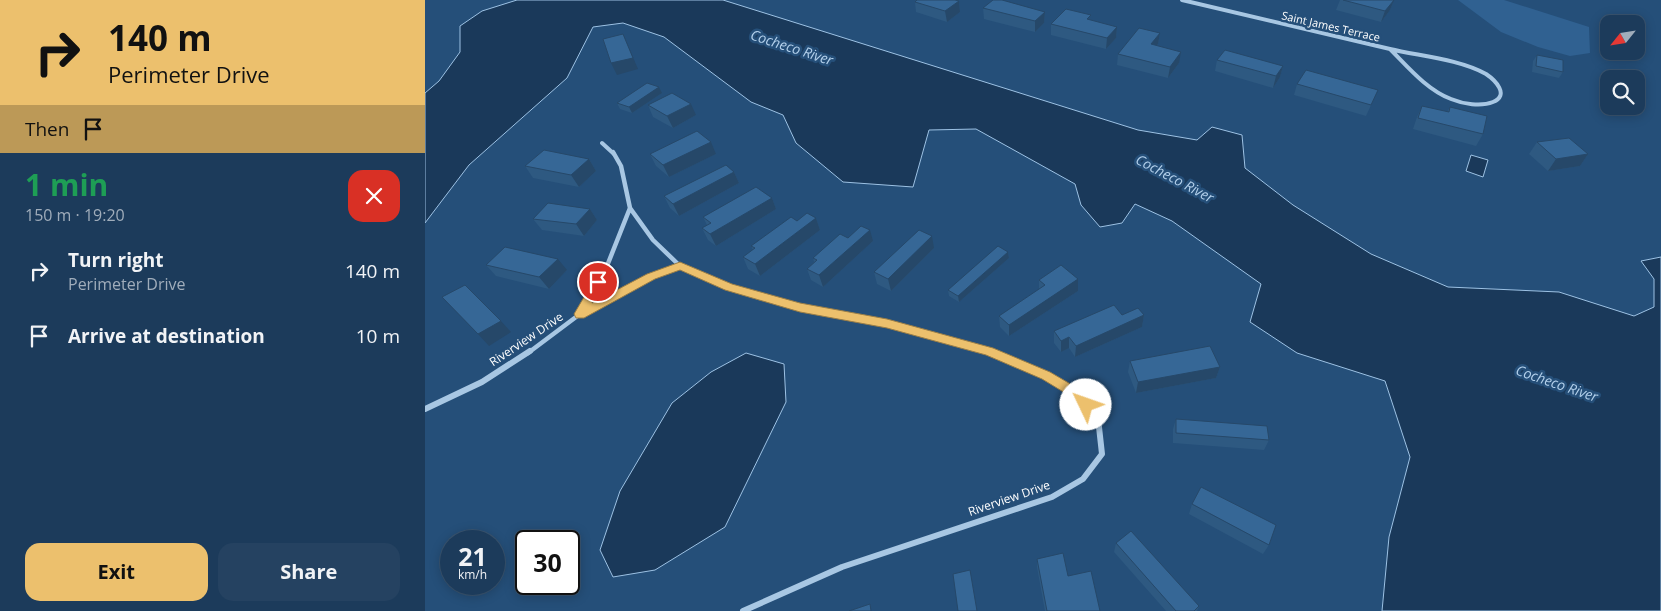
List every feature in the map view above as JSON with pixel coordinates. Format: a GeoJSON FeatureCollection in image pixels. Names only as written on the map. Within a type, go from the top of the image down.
{"type":"FeatureCollection","features":[{"type":"Feature","properties":{"kind":"street","name":"Saint James Terrace"},"geometry":{"type":"LineString","coordinates":[[1182,0],[1389,48],[1484,73],[1499,85],[1502,91],[1500,96],[1495,101],[1481,104],[1451,99],[1431,87],[1389,48]]}},
{"type":"Feature","properties":{"kind":"street"},"geometry":{"type":"LineString","coordinates":[[602,143],[614,153],[621,166],[630,208],[653,240],[680,266]]}},
{"type":"Feature","properties":{"kind":"street"},"geometry":{"type":"LineString","coordinates":[[580,314],[607,266],[630,208]]}},
{"type":"Feature","properties":{"kind":"street","name":"Riverview Drive"},"geometry":{"type":"LineString","coordinates":[[425,409],[482,382],[518,360],[580,314],[651,276],[680,266],[729,287],[800,308],[887,324],[989,351],[1046,375],[1075,392],[1098,418],[1102,454],[1083,479],[1052,497],[842,567],[743,611]]}},
{"type":"Feature","properties":{"kind":"shaded area"},"geometry":{"type":"Polygon","coordinates":[[[1458,0],[1504,0],[1589,27],[1590,53],[1570,56],[1538,47],[1501,32],[1458,0]]]}},
{"type":"Feature","properties":{"kind":"water","name":"Cocheco River"},"geometry":{"type":"Polygon","coordinates":[[[517,0],[723,0],[1138,130],[1197,140],[1212,127],[1242,135],[1245,168],[1293,205],[1371,254],[1448,287],[1559,292],[1634,316],[1654,307],[1654,279],[1641,261],[1661,257],[1661,611],[1382,611],[1389,537],[1410,457],[1385,381],[1297,353],[1250,322],[1261,284],[1172,221],[1135,204],[1122,223],[1100,227],[1081,205],[1075,184],[976,129],[929,130],[913,187],[843,182],[796,143],[783,115],[751,102],[664,37],[623,23],[593,27],[567,78],[469,165],[425,223],[425,93],[439,81],[460,52],[460,26],[482,11],[517,0]]]}},
{"type":"Feature","properties":{"kind":"water"},"geometry":{"type":"Polygon","coordinates":[[[1471,155],[1488,160],[1483,177],[1466,171],[1471,155]]]}},
{"type":"Feature","properties":{"kind":"water"},"geometry":{"type":"Polygon","coordinates":[[[746,353],[784,364],[786,402],[725,527],[655,570],[613,577],[600,550],[620,491],[672,403],[711,372],[746,353]]]}},
{"type":"Feature","properties":{"kind":"building"},"geometry":{"type":"Polygon","coordinates":[[[917,0],[959,1],[945,11],[915,2],[917,0]]]}},
{"type":"Feature","properties":{"kind":"building"},"geometry":{"type":"Polygon","coordinates":[[[993,0],[1002,0],[1045,12],[1035,21],[983,8],[993,0]]]}},
{"type":"Feature","properties":{"kind":"building"},"geometry":{"type":"Polygon","coordinates":[[[1343,0],[1394,0],[1385,11],[1343,0]]]}},
{"type":"Feature","properties":{"kind":"building"},"geometry":{"type":"Polygon","coordinates":[[[1066,9],[1091,15],[1087,19],[1117,27],[1107,38],[1051,24],[1066,9]]]}},
{"type":"Feature","properties":{"kind":"building"},"geometry":{"type":"Polygon","coordinates":[[[1139,28],[1160,33],[1151,44],[1181,52],[1170,67],[1118,54],[1139,28]]]}},
{"type":"Feature","properties":{"kind":"building"},"geometry":{"type":"Polygon","coordinates":[[[623,34],[633,58],[611,63],[603,39],[623,34]]]}},
{"type":"Feature","properties":{"kind":"building"},"geometry":{"type":"Polygon","coordinates":[[[1225,50],[1283,66],[1276,76],[1217,60],[1225,50]]]}},
{"type":"Feature","properties":{"kind":"building"},"geometry":{"type":"Polygon","coordinates":[[[1537,55],[1563,60],[1563,72],[1536,66],[1537,55]]]}},
{"type":"Feature","properties":{"kind":"building"},"geometry":{"type":"Polygon","coordinates":[[[1306,70],[1378,90],[1371,105],[1297,84],[1306,70]]]}},
{"type":"Feature","properties":{"kind":"building"},"geometry":{"type":"Polygon","coordinates":[[[647,83],[659,87],[629,107],[617,103],[647,83]]]}},
{"type":"Feature","properties":{"kind":"building"},"geometry":{"type":"Polygon","coordinates":[[[672,93],[691,104],[667,116],[648,105],[672,93]]]}},
{"type":"Feature","properties":{"kind":"building"},"geometry":{"type":"Polygon","coordinates":[[[1422,106],[1449,112],[1450,107],[1487,116],[1483,134],[1418,118],[1422,106]]]}},
{"type":"Feature","properties":{"kind":"building"},"geometry":{"type":"Polygon","coordinates":[[[697,131],[711,142],[663,165],[650,154],[697,131]]]}},
{"type":"Feature","properties":{"kind":"building"},"geometry":{"type":"Polygon","coordinates":[[[1569,138],[1588,154],[1556,159],[1537,142],[1569,138]]]}},
{"type":"Feature","properties":{"kind":"building"},"geometry":{"type":"Polygon","coordinates":[[[544,150],[589,159],[571,175],[525,166],[544,150]]]}},
{"type":"Feature","properties":{"kind":"building"},"geometry":{"type":"Polygon","coordinates":[[[726,165],[734,172],[673,204],[664,196],[726,165]]]}},
{"type":"Feature","properties":{"kind":"building"},"geometry":{"type":"Polygon","coordinates":[[[756,187],[772,198],[710,234],[702,228],[711,223],[703,217],[756,187]]]}},
{"type":"Feature","properties":{"kind":"building"},"geometry":{"type":"Polygon","coordinates":[[[548,203],[590,209],[576,224],[533,219],[548,203]]]}},
{"type":"Feature","properties":{"kind":"building"},"geometry":{"type":"Polygon","coordinates":[[[807,213],[816,218],[755,264],[743,257],[755,248],[751,246],[791,217],[797,221],[807,213]]]}},
{"type":"Feature","properties":{"kind":"building"},"geometry":{"type":"Polygon","coordinates":[[[861,226],[870,230],[819,275],[807,269],[817,260],[813,258],[840,234],[848,238],[861,226]]]}},
{"type":"Feature","properties":{"kind":"building"},"geometry":{"type":"Polygon","coordinates":[[[919,230],[932,236],[888,279],[874,272],[919,230]]]}},
{"type":"Feature","properties":{"kind":"building"},"geometry":{"type":"Polygon","coordinates":[[[998,246],[1008,252],[958,296],[948,290],[998,246]]]}},
{"type":"Feature","properties":{"kind":"building"},"geometry":{"type":"Polygon","coordinates":[[[505,247],[558,259],[539,277],[486,265],[505,247]]]}},
{"type":"Feature","properties":{"kind":"building"},"geometry":{"type":"Polygon","coordinates":[[[1061,265],[1078,279],[1009,325],[999,316],[1045,285],[1039,280],[1061,265]]]}},
{"type":"Feature","properties":{"kind":"building"},"geometry":{"type":"Polygon","coordinates":[[[465,285],[501,321],[478,334],[442,297],[465,285]]]}},
{"type":"Feature","properties":{"kind":"building"},"geometry":{"type":"Polygon","coordinates":[[[1114,305],[1122,315],[1138,308],[1144,315],[1076,346],[1069,337],[1061,341],[1054,331],[1114,305]]]}},
{"type":"Feature","properties":{"kind":"building"},"geometry":{"type":"Polygon","coordinates":[[[1210,346],[1220,367],[1138,382],[1130,361],[1210,346]]]}},
{"type":"Feature","properties":{"kind":"building"},"geometry":{"type":"Polygon","coordinates":[[[1176,419],[1267,426],[1269,440],[1176,433],[1176,419]]]}},
{"type":"Feature","properties":{"kind":"building"},"geometry":{"type":"Polygon","coordinates":[[[1201,487],[1276,525],[1269,545],[1192,504],[1201,487]]]}},
{"type":"Feature","properties":{"kind":"building"},"geometry":{"type":"Polygon","coordinates":[[[1131,531],[1199,606],[1194,611],[1176,611],[1116,543],[1131,531]]]}},
{"type":"Feature","properties":{"kind":"building"},"geometry":{"type":"Polygon","coordinates":[[[1063,553],[1068,576],[1091,571],[1100,611],[1047,611],[1037,559],[1063,553]]]}},
{"type":"Feature","properties":{"kind":"building"},"geometry":{"type":"Polygon","coordinates":[[[970,570],[977,611],[958,611],[953,574],[970,570]]]}},
{"type":"Feature","properties":{"kind":"building"},"geometry":{"type":"Polygon","coordinates":[[[870,604],[871,611],[849,611],[870,604]]]}},
{"type":"Feature","properties":{"kind":"route"},"geometry":{"type":"LineString","coordinates":[[598,282],[580,314],[651,276],[680,266],[729,287],[800,308],[887,324],[989,351],[1046,375],[1075,392],[1086,405]]}}]}
